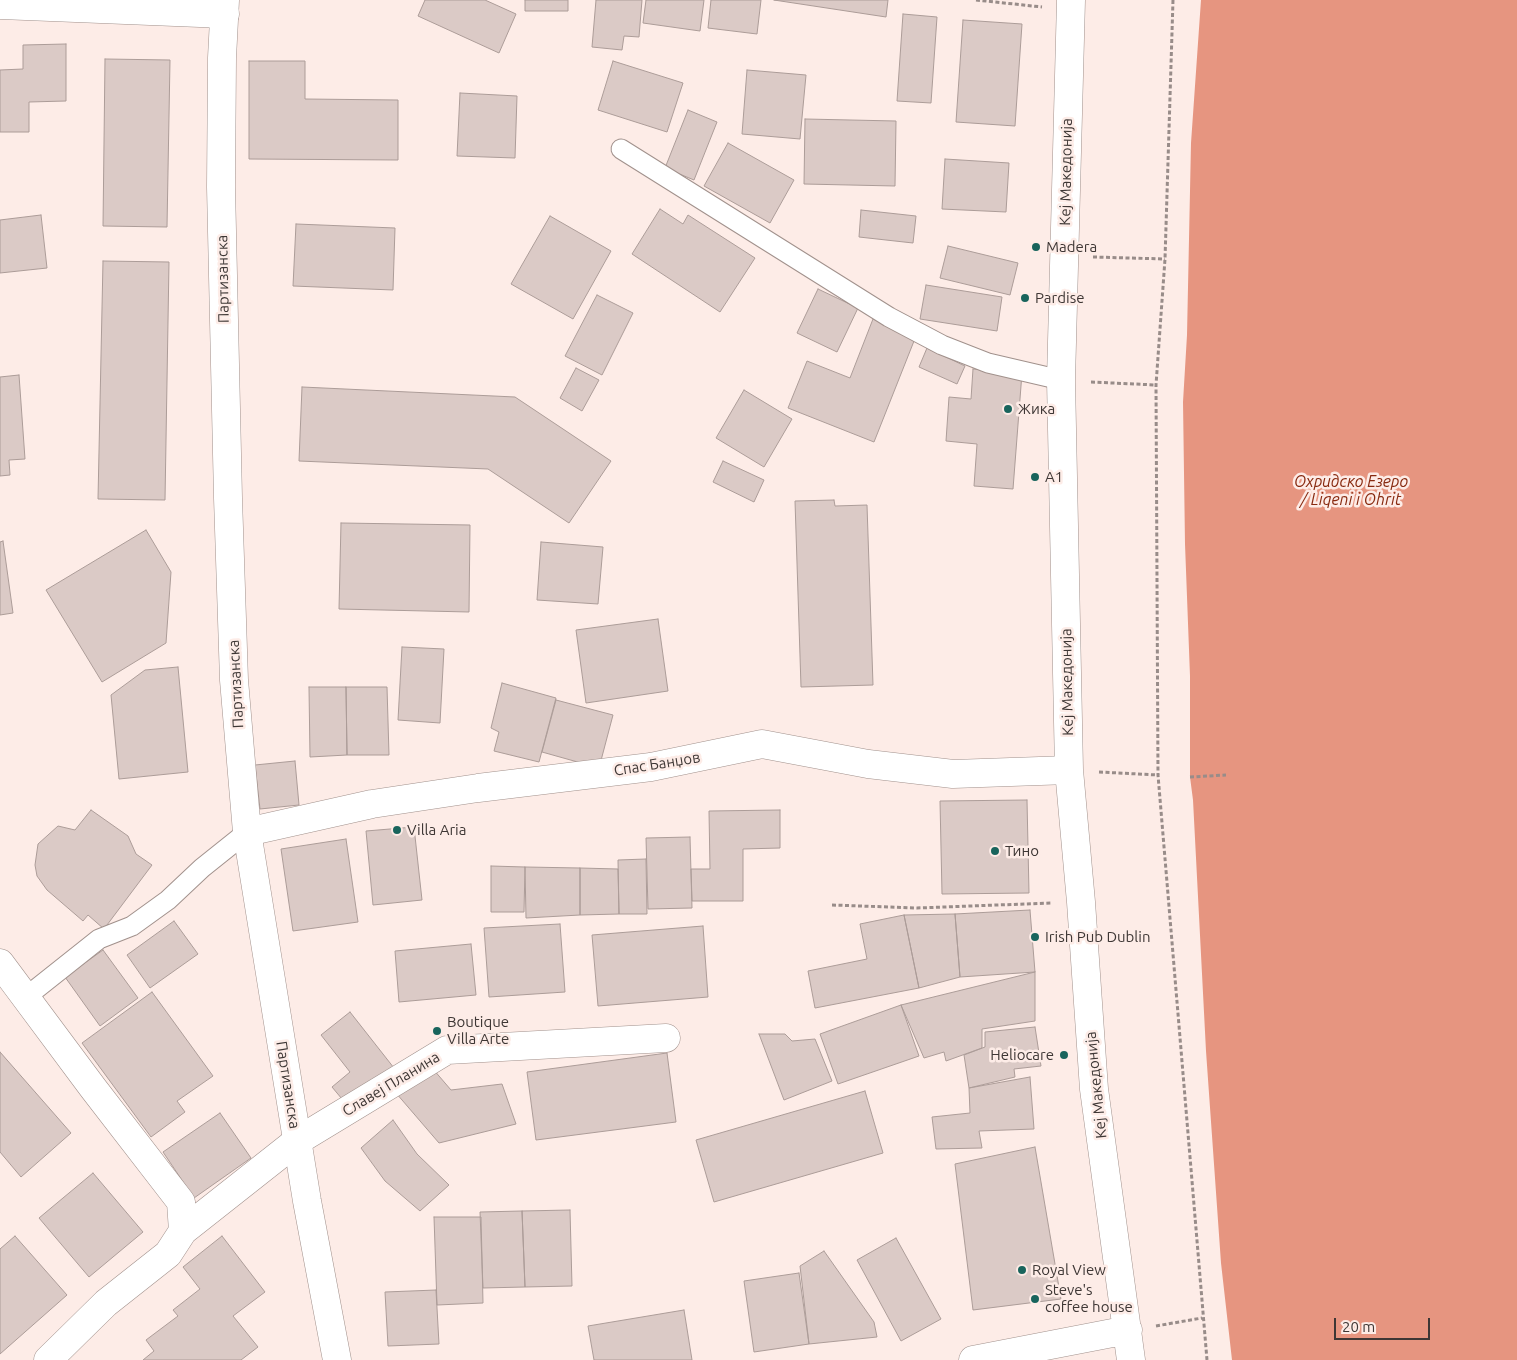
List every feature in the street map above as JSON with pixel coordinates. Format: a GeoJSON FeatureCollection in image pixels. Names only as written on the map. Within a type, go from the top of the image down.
{"type":"FeatureCollection","features":[{"type":"Feature","properties":{"kind":"street"},"geometry":{"type":"LineString","coordinates":[[0,5],[225,7]]}},
{"type":"Feature","properties":{"kind":"street","name":"Кеј Македонија"},"geometry":{"type":"LineString","coordinates":[[1070,5],[1062,380],[1069,770],[1081,902],[1094,1089],[1131,1360]]}},
{"type":"Feature","properties":{"kind":"street","name":"Партизанска"},"geometry":{"type":"LineString","coordinates":[[225,7],[222,58],[221,186],[234,680],[247,832],[298,1141],[337,1360]]}},
{"type":"Feature","properties":{"kind":"street","name":"Спас Банџов"},"geometry":{"type":"LineString","coordinates":[[247,832],[372,804],[478,788],[651,766],[762,744],[868,764],[953,774],[1069,770]]}},
{"type":"Feature","properties":{"kind":"street"},"geometry":{"type":"LineString","coordinates":[[0,963],[181,1202],[183,1231]]}},
{"type":"Feature","properties":{"kind":"street","name":"Славеј Планина"},"geometry":{"type":"LineString","coordinates":[[48,1360],[106,1303],[168,1254],[183,1231],[298,1141],[447,1050],[666,1038]]}},
{"type":"Feature","properties":{"kind":"street"},"geometry":{"type":"LineString","coordinates":[[973,1360],[1128,1330]]}},
{"type":"Feature","properties":{"kind":"lane"},"geometry":{"type":"LineString","coordinates":[[621,149],[889,317],[942,346],[988,363],[1062,380]]}},
{"type":"Feature","properties":{"kind":"lane"},"geometry":{"type":"LineString","coordinates":[[26,997],[99,939],[132,926],[168,900],[202,868],[247,832]]}},
{"type":"Feature","properties":{"kind":"path"},"geometry":{"type":"LineString","coordinates":[[976,0],[1070,5]]}},
{"type":"Feature","properties":{"kind":"path"},"geometry":{"type":"LineString","coordinates":[[1173,0],[1165,259],[1156,385],[1158,775],[1207,1360]]}},
{"type":"Feature","properties":{"kind":"path"},"geometry":{"type":"LineString","coordinates":[[1064,256],[1165,259]]}},
{"type":"Feature","properties":{"kind":"path"},"geometry":{"type":"LineString","coordinates":[[1062,380],[1156,385]]}},
{"type":"Feature","properties":{"kind":"path"},"geometry":{"type":"LineString","coordinates":[[1069,770],[1158,775]]}},
{"type":"Feature","properties":{"kind":"path"},"geometry":{"type":"LineString","coordinates":[[1190,777],[1226,775]]}},
{"type":"Feature","properties":{"kind":"path"},"geometry":{"type":"LineString","coordinates":[[832,905],[917,908],[1081,902]]}},
{"type":"Feature","properties":{"kind":"path"},"geometry":{"type":"LineString","coordinates":[[1128,1330],[1202,1318]]}},
{"type":"Feature","properties":{"kind":"water","name":"Охридско Езеро / Liqeni i Ohrit"},"geometry":{"type":"Polygon","coordinates":[[[1201,0],[1517,0],[1517,1360],[1232,1360],[1221,1263],[1206,1051],[1193,800],[1190,777],[1190,676],[1185,544],[1183,402],[1187,335],[1191,143],[1201,0]]]}},
{"type":"Feature","properties":{"kind":"building"},"geometry":{"type":"Polygon","coordinates":[[[425,0],[485,0],[516,14],[499,53],[418,16],[425,0]]]}},
{"type":"Feature","properties":{"kind":"building"},"geometry":{"type":"Polygon","coordinates":[[[525,0],[568,0],[568,11],[525,11],[525,0]]]}},
{"type":"Feature","properties":{"kind":"building"},"geometry":{"type":"Polygon","coordinates":[[[596,0],[642,0],[639,37],[624,36],[622,50],[592,47],[596,0]]]}},
{"type":"Feature","properties":{"kind":"building"},"geometry":{"type":"Polygon","coordinates":[[[646,0],[704,0],[700,31],[643,23],[646,0]]]}},
{"type":"Feature","properties":{"kind":"building"},"geometry":{"type":"Polygon","coordinates":[[[711,0],[761,0],[757,34],[708,28],[711,0]]]}},
{"type":"Feature","properties":{"kind":"building"},"geometry":{"type":"Polygon","coordinates":[[[774,0],[888,0],[886,17],[774,0]]]}},
{"type":"Feature","properties":{"kind":"building"},"geometry":{"type":"Polygon","coordinates":[[[903,14],[937,17],[931,103],[897,101],[903,14]]]}},
{"type":"Feature","properties":{"kind":"building"},"geometry":{"type":"Polygon","coordinates":[[[963,20],[1022,24],[1015,126],[956,122],[963,20]]]}},
{"type":"Feature","properties":{"kind":"building"},"geometry":{"type":"Polygon","coordinates":[[[66,44],[66,101],[29,102],[29,132],[0,132],[0,70],[23,69],[23,45],[66,44]]]}},
{"type":"Feature","properties":{"kind":"building"},"geometry":{"type":"Polygon","coordinates":[[[105,59],[170,60],[167,227],[103,226],[105,59]]]}},
{"type":"Feature","properties":{"kind":"building"},"geometry":{"type":"Polygon","coordinates":[[[249,61],[305,61],[305,99],[398,100],[398,160],[249,159],[249,61]]]}},
{"type":"Feature","properties":{"kind":"building"},"geometry":{"type":"Polygon","coordinates":[[[613,61],[683,83],[667,132],[598,110],[613,61]]]}},
{"type":"Feature","properties":{"kind":"building"},"geometry":{"type":"Polygon","coordinates":[[[747,70],[806,75],[800,139],[742,134],[747,70]]]}},
{"type":"Feature","properties":{"kind":"building"},"geometry":{"type":"Polygon","coordinates":[[[460,93],[517,96],[515,158],[457,156],[460,93]]]}},
{"type":"Feature","properties":{"kind":"building"},"geometry":{"type":"Polygon","coordinates":[[[688,110],[717,122],[694,180],[665,168],[688,110]]]}},
{"type":"Feature","properties":{"kind":"building"},"geometry":{"type":"Polygon","coordinates":[[[805,119],[896,121],[895,186],[804,184],[805,119]]]}},
{"type":"Feature","properties":{"kind":"building"},"geometry":{"type":"Polygon","coordinates":[[[728,143],[794,180],[770,223],[704,186],[728,143]]]}},
{"type":"Feature","properties":{"kind":"building"},"geometry":{"type":"Polygon","coordinates":[[[945,159],[1009,163],[1006,212],[942,209],[945,159]]]}},
{"type":"Feature","properties":{"kind":"building"},"geometry":{"type":"Polygon","coordinates":[[[660,209],[683,224],[688,215],[755,258],[720,312],[632,254],[660,209]]]}},
{"type":"Feature","properties":{"kind":"building"},"geometry":{"type":"Polygon","coordinates":[[[861,210],[916,216],[913,243],[859,237],[861,210]]]}},
{"type":"Feature","properties":{"kind":"building"},"geometry":{"type":"Polygon","coordinates":[[[41,215],[47,268],[0,273],[0,220],[41,215]]]}},
{"type":"Feature","properties":{"kind":"building"},"geometry":{"type":"Polygon","coordinates":[[[550,216],[611,251],[573,319],[511,284],[550,216]]]}},
{"type":"Feature","properties":{"kind":"building"},"geometry":{"type":"Polygon","coordinates":[[[296,224],[395,228],[393,290],[293,286],[296,224]]]}},
{"type":"Feature","properties":{"kind":"building"},"geometry":{"type":"Polygon","coordinates":[[[948,246],[1018,263],[1010,295],[940,278],[948,246]]]}},
{"type":"Feature","properties":{"kind":"building"},"geometry":{"type":"Polygon","coordinates":[[[103,261],[169,262],[165,500],[98,499],[103,261]]]}},
{"type":"Feature","properties":{"kind":"building"},"geometry":{"type":"Polygon","coordinates":[[[926,285],[1002,297],[997,331],[920,319],[926,285]]]}},
{"type":"Feature","properties":{"kind":"building"},"geometry":{"type":"Polygon","coordinates":[[[818,289],[858,308],[837,352],[797,333],[818,289]]]}},
{"type":"Feature","properties":{"kind":"building"},"geometry":{"type":"Polygon","coordinates":[[[597,295],[633,313],[602,375],[565,356],[597,295]]]}},
{"type":"Feature","properties":{"kind":"building"},"geometry":{"type":"Polygon","coordinates":[[[873,319],[916,336],[874,442],[788,408],[807,361],[850,378],[873,319]]]}},
{"type":"Feature","properties":{"kind":"building"},"geometry":{"type":"Polygon","coordinates":[[[927,348],[965,366],[957,384],[919,367],[927,348]]]}},
{"type":"Feature","properties":{"kind":"building"},"geometry":{"type":"Polygon","coordinates":[[[576,368],[599,380],[582,411],[560,398],[576,368]]]}},
{"type":"Feature","properties":{"kind":"building"},"geometry":{"type":"Polygon","coordinates":[[[973,369],[1022,373],[1013,489],[974,486],[977,444],[946,441],[949,397],[971,399],[973,369]]]}},
{"type":"Feature","properties":{"kind":"building"},"geometry":{"type":"Polygon","coordinates":[[[19,375],[25,459],[9,460],[10,475],[0,476],[0,377],[19,375]]]}},
{"type":"Feature","properties":{"kind":"building"},"geometry":{"type":"Polygon","coordinates":[[[302,387],[515,397],[611,461],[569,523],[488,469],[299,461],[302,387]]]}},
{"type":"Feature","properties":{"kind":"building"},"geometry":{"type":"Polygon","coordinates":[[[744,390],[792,419],[764,467],[716,438],[744,390]]]}},
{"type":"Feature","properties":{"kind":"building"},"geometry":{"type":"Polygon","coordinates":[[[723,461],[764,480],[754,502],[713,482],[723,461]]]}},
{"type":"Feature","properties":{"kind":"building"},"geometry":{"type":"Polygon","coordinates":[[[834,500],[835,506],[867,505],[873,685],[801,687],[795,501],[834,500]]]}},
{"type":"Feature","properties":{"kind":"building"},"geometry":{"type":"Polygon","coordinates":[[[341,523],[470,525],[469,612],[339,609],[341,523]]]}},
{"type":"Feature","properties":{"kind":"building"},"geometry":{"type":"Polygon","coordinates":[[[146,530],[171,572],[166,643],[102,682],[46,590],[146,530]]]}},
{"type":"Feature","properties":{"kind":"building"},"geometry":{"type":"Polygon","coordinates":[[[3,541],[13,613],[0,615],[0,542],[3,541]]]}},
{"type":"Feature","properties":{"kind":"building"},"geometry":{"type":"Polygon","coordinates":[[[541,542],[603,547],[598,604],[537,600],[541,542]]]}},
{"type":"Feature","properties":{"kind":"building"},"geometry":{"type":"Polygon","coordinates":[[[658,619],[668,691],[586,703],[576,630],[658,619]]]}},
{"type":"Feature","properties":{"kind":"building"},"geometry":{"type":"Polygon","coordinates":[[[402,647],[444,649],[440,723],[398,720],[402,647]]]}},
{"type":"Feature","properties":{"kind":"building"},"geometry":{"type":"Polygon","coordinates":[[[178,667],[188,772],[119,779],[111,695],[145,670],[178,667]]]}},
{"type":"Feature","properties":{"kind":"building"},"geometry":{"type":"Polygon","coordinates":[[[502,683],[556,698],[539,762],[494,751],[499,732],[491,728],[502,683]]]}},
{"type":"Feature","properties":{"kind":"building"},"geometry":{"type":"Polygon","coordinates":[[[309,687],[346,687],[347,755],[310,757],[309,687]]]}},
{"type":"Feature","properties":{"kind":"building"},"geometry":{"type":"Polygon","coordinates":[[[346,687],[387,687],[389,755],[347,755],[346,687]]]}},
{"type":"Feature","properties":{"kind":"building"},"geometry":{"type":"Polygon","coordinates":[[[556,700],[613,715],[599,768],[542,752],[556,700]]]}},
{"type":"Feature","properties":{"kind":"building"},"geometry":{"type":"Polygon","coordinates":[[[295,761],[299,805],[260,809],[255,765],[295,761]]]}},
{"type":"Feature","properties":{"kind":"building"},"geometry":{"type":"Polygon","coordinates":[[[1027,800],[1029,893],[942,894],[940,801],[1027,800]]]}},
{"type":"Feature","properties":{"kind":"building"},"geometry":{"type":"Polygon","coordinates":[[[91,810],[128,836],[136,854],[152,865],[104,929],[88,915],[83,921],[47,890],[37,876],[35,865],[38,844],[58,826],[75,830],[91,810]]]}},
{"type":"Feature","properties":{"kind":"building"},"geometry":{"type":"Polygon","coordinates":[[[780,810],[780,848],[743,849],[743,901],[692,901],[691,869],[710,869],[709,811],[780,810]]]}},
{"type":"Feature","properties":{"kind":"building"},"geometry":{"type":"Polygon","coordinates":[[[414,827],[422,900],[373,905],[366,831],[414,827]]]}},
{"type":"Feature","properties":{"kind":"building"},"geometry":{"type":"Polygon","coordinates":[[[690,837],[692,908],[648,909],[646,838],[690,837]]]}},
{"type":"Feature","properties":{"kind":"building"},"geometry":{"type":"Polygon","coordinates":[[[346,839],[358,922],[293,931],[281,849],[346,839]]]}},
{"type":"Feature","properties":{"kind":"building"},"geometry":{"type":"Polygon","coordinates":[[[646,859],[647,914],[619,914],[618,860],[646,859]]]}},
{"type":"Feature","properties":{"kind":"building"},"geometry":{"type":"Polygon","coordinates":[[[491,866],[525,867],[524,912],[491,912],[491,866]]]}},
{"type":"Feature","properties":{"kind":"building"},"geometry":{"type":"Polygon","coordinates":[[[525,867],[580,868],[580,915],[526,918],[525,867]]]}},
{"type":"Feature","properties":{"kind":"building"},"geometry":{"type":"Polygon","coordinates":[[[580,868],[618,869],[619,914],[580,915],[580,868]]]}},
{"type":"Feature","properties":{"kind":"building"},"geometry":{"type":"Polygon","coordinates":[[[1030,910],[1035,972],[960,977],[955,914],[1030,910]]]}},
{"type":"Feature","properties":{"kind":"building"},"geometry":{"type":"Polygon","coordinates":[[[955,914],[960,977],[919,988],[904,915],[955,914]]]}},
{"type":"Feature","properties":{"kind":"building"},"geometry":{"type":"Polygon","coordinates":[[[904,915],[919,988],[815,1008],[808,971],[867,959],[860,924],[904,915]]]}},
{"type":"Feature","properties":{"kind":"building"},"geometry":{"type":"Polygon","coordinates":[[[174,921],[198,954],[150,988],[127,955],[174,921]]]}},
{"type":"Feature","properties":{"kind":"building"},"geometry":{"type":"Polygon","coordinates":[[[560,924],[565,992],[489,997],[484,928],[560,924]]]}},
{"type":"Feature","properties":{"kind":"building"},"geometry":{"type":"Polygon","coordinates":[[[703,926],[708,997],[598,1006],[592,935],[703,926]]]}},
{"type":"Feature","properties":{"kind":"building"},"geometry":{"type":"Polygon","coordinates":[[[471,944],[476,995],[399,1002],[395,951],[471,944]]]}},
{"type":"Feature","properties":{"kind":"building"},"geometry":{"type":"Polygon","coordinates":[[[103,950],[138,998],[100,1026],[65,977],[103,950]]]}},
{"type":"Feature","properties":{"kind":"building"},"geometry":{"type":"Polygon","coordinates":[[[1035,972],[1035,1021],[982,1029],[982,1048],[946,1061],[944,1052],[924,1058],[901,1005],[1035,972]]]}},
{"type":"Feature","properties":{"kind":"building"},"geometry":{"type":"Polygon","coordinates":[[[152,992],[213,1076],[177,1101],[185,1112],[151,1137],[82,1043],[152,992]]]}},
{"type":"Feature","properties":{"kind":"building"},"geometry":{"type":"Polygon","coordinates":[[[901,1005],[919,1056],[838,1084],[820,1034],[901,1005]]]}},
{"type":"Feature","properties":{"kind":"building"},"geometry":{"type":"Polygon","coordinates":[[[350,1012],[394,1068],[347,1105],[332,1087],[350,1072],[321,1035],[350,1012]]]}},
{"type":"Feature","properties":{"kind":"building"},"geometry":{"type":"Polygon","coordinates":[[[1035,1027],[1041,1066],[1014,1069],[1015,1077],[969,1088],[964,1055],[985,1047],[985,1032],[1035,1027]]]}},
{"type":"Feature","properties":{"kind":"building"},"geometry":{"type":"Polygon","coordinates":[[[759,1034],[785,1034],[792,1041],[815,1039],[832,1081],[784,1100],[759,1034]]]}},
{"type":"Feature","properties":{"kind":"building"},"geometry":{"type":"Polygon","coordinates":[[[0,1052],[71,1133],[21,1177],[0,1152],[0,1052]]]}},
{"type":"Feature","properties":{"kind":"building"},"geometry":{"type":"Polygon","coordinates":[[[667,1053],[676,1122],[536,1140],[527,1072],[667,1053]]]}},
{"type":"Feature","properties":{"kind":"building"},"geometry":{"type":"Polygon","coordinates":[[[433,1069],[451,1090],[502,1084],[516,1124],[439,1143],[396,1093],[433,1069]]]}},
{"type":"Feature","properties":{"kind":"building"},"geometry":{"type":"Polygon","coordinates":[[[1030,1077],[1034,1129],[979,1131],[982,1148],[936,1149],[932,1117],[970,1113],[969,1088],[1030,1077]]]}},
{"type":"Feature","properties":{"kind":"building"},"geometry":{"type":"Polygon","coordinates":[[[865,1091],[883,1153],[714,1202],[696,1140],[865,1091]]]}},
{"type":"Feature","properties":{"kind":"building"},"geometry":{"type":"Polygon","coordinates":[[[220,1113],[251,1158],[194,1198],[163,1152],[220,1113]]]}},
{"type":"Feature","properties":{"kind":"building"},"geometry":{"type":"Polygon","coordinates":[[[393,1120],[417,1154],[449,1185],[420,1211],[385,1181],[361,1148],[393,1120]]]}},
{"type":"Feature","properties":{"kind":"building"},"geometry":{"type":"Polygon","coordinates":[[[1035,1147],[1061,1299],[973,1310],[955,1164],[1035,1147]]]}},
{"type":"Feature","properties":{"kind":"building"},"geometry":{"type":"Polygon","coordinates":[[[93,1173],[143,1232],[89,1277],[39,1218],[93,1173]]]}},
{"type":"Feature","properties":{"kind":"building"},"geometry":{"type":"Polygon","coordinates":[[[570,1210],[572,1286],[525,1287],[522,1211],[570,1210]]]}},
{"type":"Feature","properties":{"kind":"building"},"geometry":{"type":"Polygon","coordinates":[[[522,1211],[525,1287],[483,1288],[480,1212],[522,1211]]]}},
{"type":"Feature","properties":{"kind":"building"},"geometry":{"type":"Polygon","coordinates":[[[434,1217],[481,1217],[483,1303],[437,1305],[434,1217]]]}},
{"type":"Feature","properties":{"kind":"building"},"geometry":{"type":"Polygon","coordinates":[[[15,1236],[67,1295],[0,1354],[0,1249],[15,1236]]]}},
{"type":"Feature","properties":{"kind":"building"},"geometry":{"type":"Polygon","coordinates":[[[222,1236],[265,1292],[233,1316],[258,1347],[241,1360],[143,1360],[154,1351],[146,1340],[178,1316],[173,1310],[200,1289],[183,1267],[222,1236]]]}},
{"type":"Feature","properties":{"kind":"building"},"geometry":{"type":"Polygon","coordinates":[[[896,1238],[941,1319],[901,1341],[857,1260],[896,1238]]]}},
{"type":"Feature","properties":{"kind":"building"},"geometry":{"type":"Polygon","coordinates":[[[824,1251],[874,1322],[877,1337],[809,1344],[800,1266],[824,1251]]]}},
{"type":"Feature","properties":{"kind":"building"},"geometry":{"type":"Polygon","coordinates":[[[799,1273],[809,1344],[754,1352],[744,1281],[799,1273]]]}},
{"type":"Feature","properties":{"kind":"building"},"geometry":{"type":"Polygon","coordinates":[[[436,1290],[439,1344],[388,1346],[385,1292],[436,1290]]]}},
{"type":"Feature","properties":{"kind":"building"},"geometry":{"type":"Polygon","coordinates":[[[684,1310],[692,1360],[594,1360],[588,1326],[684,1310]]]}},
{"type":"Feature","properties":{"kind":"place","name":"Madera"},"geometry":{"type":"Point","coordinates":[1036,247]}},
{"type":"Feature","properties":{"kind":"place","name":"Pardise"},"geometry":{"type":"Point","coordinates":[1025,298]}},
{"type":"Feature","properties":{"kind":"place","name":"Жика"},"geometry":{"type":"Point","coordinates":[1008,409]}},
{"type":"Feature","properties":{"kind":"place","name":"A1"},"geometry":{"type":"Point","coordinates":[1035,477]}},
{"type":"Feature","properties":{"kind":"place","name":"Villa Aria"},"geometry":{"type":"Point","coordinates":[397,830]}},
{"type":"Feature","properties":{"kind":"place","name":"Тино"},"geometry":{"type":"Point","coordinates":[995,851]}},
{"type":"Feature","properties":{"kind":"place","name":"Irish Pub Dublin"},"geometry":{"type":"Point","coordinates":[1035,937]}},
{"type":"Feature","properties":{"kind":"place","name":"Boutique Villa Arte"},"geometry":{"type":"Point","coordinates":[437,1031]}},
{"type":"Feature","properties":{"kind":"place","name":"Heliocare"},"geometry":{"type":"Point","coordinates":[1064,1055]}},
{"type":"Feature","properties":{"kind":"place","name":"Royal View"},"geometry":{"type":"Point","coordinates":[1022,1270]}},
{"type":"Feature","properties":{"kind":"place","name":"Steve's coffee house"},"geometry":{"type":"Point","coordinates":[1035,1299]}}]}
